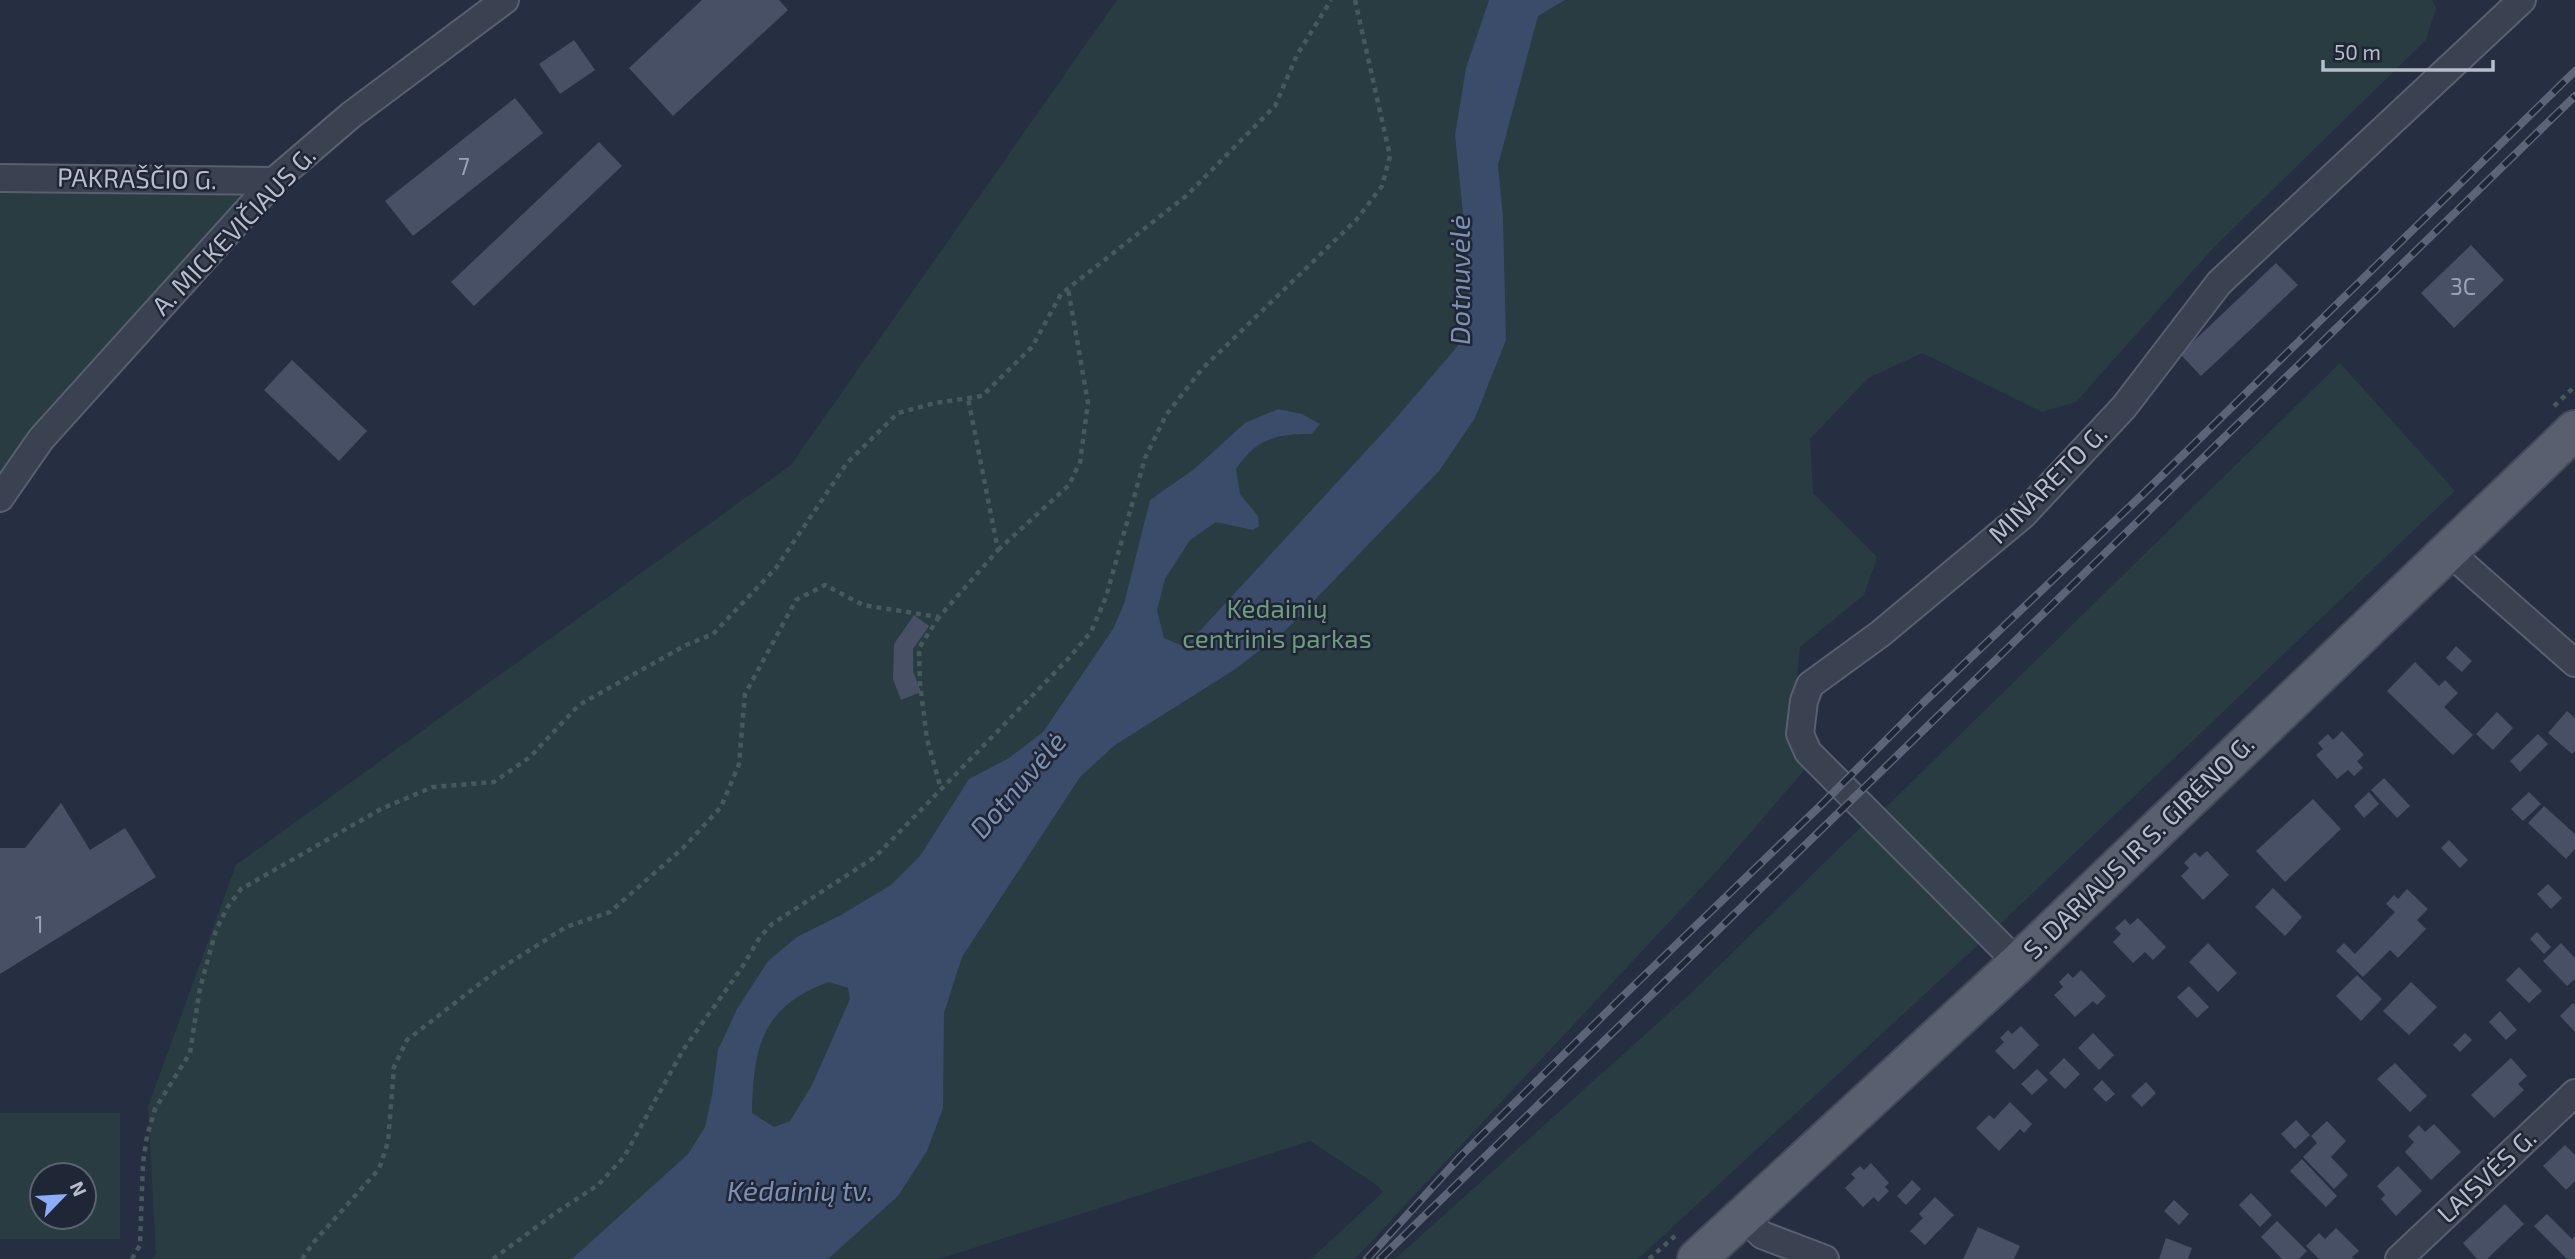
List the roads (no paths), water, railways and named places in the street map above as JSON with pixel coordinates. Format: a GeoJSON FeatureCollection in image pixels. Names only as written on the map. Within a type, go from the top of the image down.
{"type":"FeatureCollection","features":[{"type":"Feature","properties":{"kind":"main road","name":"S. DARIAUS IR S. GIRĖNO G."},"geometry":{"type":"LineString","coordinates":[[1688,1245],[1743,1216],[2018,963],[2448,551],[2560,422]]}},
{"type":"Feature","properties":{"kind":"street","name":"A. MICKEVIČIAUS G."},"geometry":{"type":"LineString","coordinates":[[0,498],[41,439],[274,181],[351,116],[505,0]]}},
{"type":"Feature","properties":{"kind":"street","name":"MINARETO G."},"geometry":{"type":"LineString","coordinates":[[2018,963],[1808,752],[1800,734],[1804,701],[1810,685],[1880,634],[2023,515],[2124,407],[2219,283],[2522,0]]}},
{"type":"Feature","properties":{"kind":"street","name":"PAKRAŠČIO G."},"geometry":{"type":"LineString","coordinates":[[0,178],[274,181]]}},
{"type":"Feature","properties":{"kind":"street"},"geometry":{"type":"LineString","coordinates":[[2448,551],[2575,663]]}},
{"type":"Feature","properties":{"kind":"street","name":"LAISVĖS G."},"geometry":{"type":"LineString","coordinates":[[2399,1259],[2575,1093]]}},
{"type":"Feature","properties":{"kind":"street"},"geometry":{"type":"LineString","coordinates":[[1743,1216],[1762,1234],[1825,1259]]}},
{"type":"Feature","properties":{"kind":"water","name":"Kėdainių tv."},"geometry":{"type":"Polygon","coordinates":[[[1489,0],[1565,0],[1538,16],[1498,165],[1503,217],[1506,340],[1475,418],[1439,471],[1284,632],[1234,670],[1115,745],[1080,777],[962,957],[944,1013],[943,1108],[927,1151],[898,1196],[828,1259],[572,1259],[688,1154],[705,1127],[718,1050],[737,1009],[768,961],[797,937],[891,885],[920,856],[969,779],[1009,758],[1043,732],[1113,629],[1124,604],[1150,500],[1193,470],[1245,423],[1278,409],[1302,414],[1320,424],[1312,434],[1278,437],[1252,450],[1236,469],[1240,494],[1258,516],[1259,526],[1253,530],[1216,522],[1190,540],[1165,579],[1157,610],[1164,638],[1185,647],[1390,425],[1468,334],[1469,272],[1455,135],[1466,68],[1489,0]],[[829,982],[789,1003],[775,1017],[759,1049],[752,1113],[774,1127],[790,1121],[812,1085],[850,999],[848,988],[829,982]]]}},
{"type":"Feature","properties":{"kind":"railway"},"geometry":{"type":"LineString","coordinates":[[1367,1259],[1461,1156],[1619,1000],[1923,703],[2141,496],[2575,71]]}},
{"type":"Feature","properties":{"kind":"railway"},"geometry":{"type":"LineString","coordinates":[[1380,1259],[2575,96]]}},
{"type":"Feature","properties":{"kind":"water label","name":"Dotnuvėlė"},"geometry":{"type":"Point","coordinates":[1460,280]}},
{"type":"Feature","properties":{"kind":"water label","name":"Dotnuvėlė"},"geometry":{"type":"Point","coordinates":[1018,785]}},
{"type":"Feature","properties":{"kind":"park label","name":"Kėdainių centrinis parkas"},"geometry":{"type":"Point","coordinates":[1277,624]}}]}
